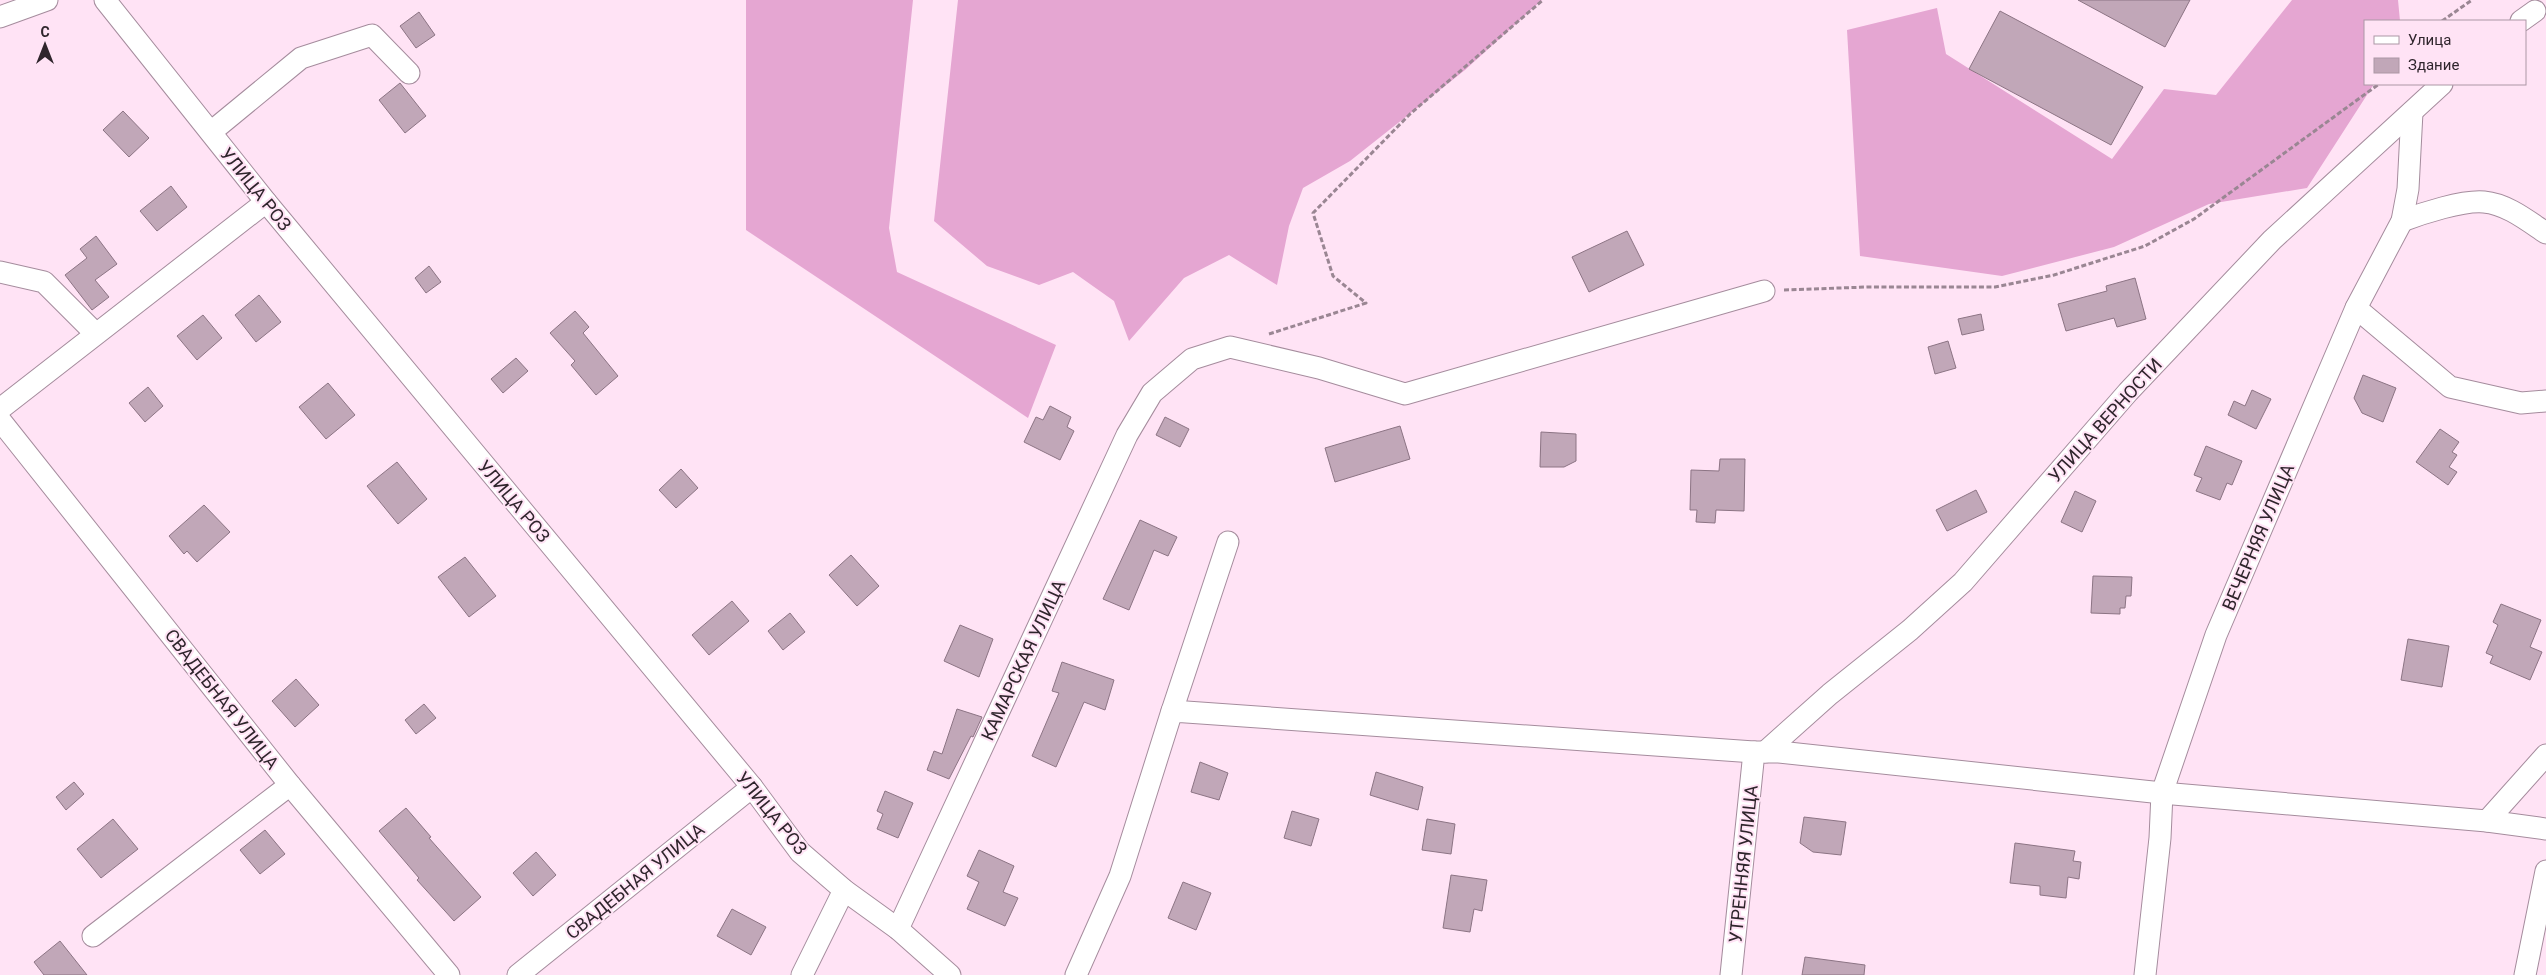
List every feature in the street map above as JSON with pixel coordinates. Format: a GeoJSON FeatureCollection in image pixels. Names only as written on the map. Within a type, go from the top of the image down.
{"type":"FeatureCollection","features":[{"type":"Feature","properties":{"kind":"street"},"geometry":{"type":"LineString","coordinates":[[0,17],[47,0]]}},
{"type":"Feature","properties":{"kind":"street","name":"УЛИЦА РОЗ"},"geometry":{"type":"LineString","coordinates":[[105,0],[266,202],[752,787],[800,852],[844,890],[898,929],[950,975]]}},
{"type":"Feature","properties":{"kind":"street"},"geometry":{"type":"LineString","coordinates":[[211,132],[301,58],[372,35],[409,74]]}},
{"type":"Feature","properties":{"kind":"street","name":"УЛИЦА ВЕРНОСТИ"},"geometry":{"type":"LineString","coordinates":[[1760,752],[1910,630],[1962,582],[2128,392],[2204,310],[2272,240],[2441,85]]}},
{"type":"Feature","properties":{"kind":"street","name":"ВЕЧЕРНЯЯ УЛИЦА"},"geometry":{"type":"LineString","coordinates":[[2145,975],[2160,838],[2162,793],[2216,635],[2356,308],[2402,221],[2408,189],[2412,112]]}},
{"type":"Feature","properties":{"kind":"street"},"geometry":{"type":"LineString","coordinates":[[0,410],[94,333],[266,202]]}},
{"type":"Feature","properties":{"kind":"street"},"geometry":{"type":"LineString","coordinates":[[2402,221],[2454,206],[2485,202],[2518,214],[2546,233]]}},
{"type":"Feature","properties":{"kind":"street"},"geometry":{"type":"LineString","coordinates":[[0,272],[44,282],[94,333]]}},
{"type":"Feature","properties":{"kind":"street","name":"КАМАРСКАЯ УЛИЦА"},"geometry":{"type":"LineString","coordinates":[[898,929],[1127,435],[1152,393],[1192,359],[1230,347],[1319,368],[1405,394],[1764,291]]}},
{"type":"Feature","properties":{"kind":"street"},"geometry":{"type":"LineString","coordinates":[[2356,308],[2450,387],[2521,403],[2546,401]]}},
{"type":"Feature","properties":{"kind":"street","name":"СВАДЕБНАЯ УЛИЦА"},"geometry":{"type":"LineString","coordinates":[[0,420],[290,784],[449,975]]}},
{"type":"Feature","properties":{"kind":"street"},"geometry":{"type":"LineString","coordinates":[[1076,975],[1120,876],[1228,542]]}},
{"type":"Feature","properties":{"kind":"street"},"geometry":{"type":"LineString","coordinates":[[1172,711],[1779,752],[2162,793],[2487,821],[2546,829]]}},
{"type":"Feature","properties":{"kind":"street","name":"УТРЕННЯЯ УЛИЦА"},"geometry":{"type":"LineString","coordinates":[[1731,975],[1760,752]]}},
{"type":"Feature","properties":{"kind":"street"},"geometry":{"type":"LineString","coordinates":[[2487,821],[2546,755]]}},
{"type":"Feature","properties":{"kind":"street"},"geometry":{"type":"LineString","coordinates":[[93,936],[290,784]]}},
{"type":"Feature","properties":{"kind":"street","name":"СВАДЕБНАЯ УЛИЦА"},"geometry":{"type":"LineString","coordinates":[[518,975],[752,787]]}},
{"type":"Feature","properties":{"kind":"street"},"geometry":{"type":"LineString","coordinates":[[2525,975],[2546,871]]}},
{"type":"Feature","properties":{"kind":"street"},"geometry":{"type":"LineString","coordinates":[[802,975],[844,890]]}},
{"type":"Feature","properties":{"kind":"path"},"geometry":{"type":"LineString","coordinates":[[1266,335],[1366,303],[1333,276],[1313,213],[1410,114],[1543,0]]}},
{"type":"Feature","properties":{"kind":"path"},"geometry":{"type":"LineString","coordinates":[[2443,20],[2472,0]]}},
{"type":"Feature","properties":{"kind":"path"},"geometry":{"type":"LineString","coordinates":[[1764,291],[1867,287],[1995,287],[2054,276],[2145,246],[2194,218],[2377,85]]}},
{"type":"Feature","properties":{"kind":"shaded area"},"geometry":{"type":"Polygon","coordinates":[[[746,0],[913,0],[889,228],[897,272],[1056,345],[1028,418],[746,230],[746,0]]]}},
{"type":"Feature","properties":{"kind":"shaded area"},"geometry":{"type":"Polygon","coordinates":[[[958,0],[1542,0],[1465,70],[1350,161],[1303,188],[1289,226],[1277,285],[1229,255],[1184,278],[1129,341],[1114,301],[1073,272],[1039,285],[987,266],[934,221],[958,0]]]}},
{"type":"Feature","properties":{"kind":"shaded area"},"geometry":{"type":"Polygon","coordinates":[[[2292,0],[2398,0],[2400,20],[2364,20],[2364,85],[2373,85],[2307,188],[2209,204],[2114,247],[2002,276],[1860,256],[1847,30],[1937,8],[1946,54],[2112,159],[2164,89],[2216,95],[2292,0]]]}},
{"type":"Feature","properties":{"kind":"building"},"geometry":{"type":"Polygon","coordinates":[[[2078,0],[2190,0],[2165,47],[2078,0]]]}},
{"type":"Feature","properties":{"kind":"building"},"geometry":{"type":"Polygon","coordinates":[[[2000,11],[2143,87],[2111,145],[1969,69],[2000,11]]]}},
{"type":"Feature","properties":{"kind":"building"},"geometry":{"type":"Polygon","coordinates":[[[419,12],[435,35],[416,48],[400,26],[419,12]]]}},
{"type":"Feature","properties":{"kind":"building"},"geometry":{"type":"Polygon","coordinates":[[[400,83],[426,116],[405,133],[379,100],[400,83]]]}},
{"type":"Feature","properties":{"kind":"building"},"geometry":{"type":"Polygon","coordinates":[[[123,111],[149,138],[129,157],[103,130],[123,111]]]}},
{"type":"Feature","properties":{"kind":"building"},"geometry":{"type":"Polygon","coordinates":[[[171,186],[187,207],[157,231],[140,211],[171,186]]]}},
{"type":"Feature","properties":{"kind":"building"},"geometry":{"type":"Polygon","coordinates":[[[1627,231],[1644,265],[1589,292],[1572,257],[1627,231]]]}},
{"type":"Feature","properties":{"kind":"building"},"geometry":{"type":"Polygon","coordinates":[[[96,236],[117,264],[95,280],[109,297],[92,310],[65,275],[87,258],[80,249],[96,236]]]}},
{"type":"Feature","properties":{"kind":"building"},"geometry":{"type":"Polygon","coordinates":[[[429,266],[441,282],[426,293],[415,278],[429,266]]]}},
{"type":"Feature","properties":{"kind":"building"},"geometry":{"type":"Polygon","coordinates":[[[2135,278],[2146,319],[2117,327],[2114,318],[2066,331],[2058,304],[2107,291],[2106,286],[2135,278]]]}},
{"type":"Feature","properties":{"kind":"building"},"geometry":{"type":"Polygon","coordinates":[[[259,295],[281,322],[256,342],[235,315],[259,295]]]}},
{"type":"Feature","properties":{"kind":"building"},"geometry":{"type":"Polygon","coordinates":[[[575,311],[589,327],[583,333],[618,376],[596,395],[571,365],[575,361],[550,333],[575,311]]]}},
{"type":"Feature","properties":{"kind":"building"},"geometry":{"type":"Polygon","coordinates":[[[1981,314],[1984,330],[1962,335],[1958,319],[1981,314]]]}},
{"type":"Feature","properties":{"kind":"building"},"geometry":{"type":"Polygon","coordinates":[[[203,315],[222,338],[197,360],[177,336],[203,315]]]}},
{"type":"Feature","properties":{"kind":"building"},"geometry":{"type":"Polygon","coordinates":[[[1948,341],[1956,368],[1935,374],[1928,347],[1948,341]]]}},
{"type":"Feature","properties":{"kind":"building"},"geometry":{"type":"Polygon","coordinates":[[[516,358],[528,371],[503,393],[491,379],[516,358]]]}},
{"type":"Feature","properties":{"kind":"building"},"geometry":{"type":"Polygon","coordinates":[[[2363,375],[2396,388],[2383,422],[2362,413],[2354,398],[2363,375]]]}},
{"type":"Feature","properties":{"kind":"building"},"geometry":{"type":"Polygon","coordinates":[[[328,383],[355,415],[326,439],[299,407],[328,383]]]}},
{"type":"Feature","properties":{"kind":"building"},"geometry":{"type":"Polygon","coordinates":[[[148,387],[163,406],[145,422],[129,403],[148,387]]]}},
{"type":"Feature","properties":{"kind":"building"},"geometry":{"type":"Polygon","coordinates":[[[2252,390],[2271,399],[2256,429],[2228,415],[2234,401],[2245,406],[2252,390]]]}},
{"type":"Feature","properties":{"kind":"building"},"geometry":{"type":"Polygon","coordinates":[[[1050,406],[1071,417],[1067,427],[1074,431],[1060,460],[1024,442],[1036,417],[1043,420],[1050,406]]]}},
{"type":"Feature","properties":{"kind":"building"},"geometry":{"type":"Polygon","coordinates":[[[1165,417],[1189,429],[1180,447],[1156,435],[1165,417]]]}},
{"type":"Feature","properties":{"kind":"building"},"geometry":{"type":"Polygon","coordinates":[[[1400,426],[1410,459],[1335,482],[1325,448],[1400,426]]]}},
{"type":"Feature","properties":{"kind":"building"},"geometry":{"type":"Polygon","coordinates":[[[2440,429],[2459,442],[2452,452],[2457,455],[2449,467],[2457,472],[2448,485],[2416,462],[2440,429]]]}},
{"type":"Feature","properties":{"kind":"building"},"geometry":{"type":"Polygon","coordinates":[[[1541,432],[1576,434],[1576,461],[1564,467],[1540,467],[1541,432]]]}},
{"type":"Feature","properties":{"kind":"building"},"geometry":{"type":"Polygon","coordinates":[[[2206,446],[2242,461],[2232,485],[2227,483],[2220,500],[2196,491],[2202,478],[2194,475],[2206,446]]]}},
{"type":"Feature","properties":{"kind":"building"},"geometry":{"type":"Polygon","coordinates":[[[1720,459],[1745,459],[1744,511],[1716,510],[1715,523],[1696,522],[1697,510],[1690,510],[1691,470],[1719,471],[1720,459]]]}},
{"type":"Feature","properties":{"kind":"building"},"geometry":{"type":"Polygon","coordinates":[[[397,462],[427,499],[398,524],[367,486],[397,462]]]}},
{"type":"Feature","properties":{"kind":"building"},"geometry":{"type":"Polygon","coordinates":[[[681,469],[698,488],[676,508],[659,490],[681,469]]]}},
{"type":"Feature","properties":{"kind":"building"},"geometry":{"type":"Polygon","coordinates":[[[1976,490],[1987,512],[1947,531],[1936,510],[1976,490]]]}},
{"type":"Feature","properties":{"kind":"building"},"geometry":{"type":"Polygon","coordinates":[[[2075,491],[2096,501],[2082,532],[2061,522],[2075,491]]]}},
{"type":"Feature","properties":{"kind":"building"},"geometry":{"type":"Polygon","coordinates":[[[204,505],[230,532],[197,562],[187,551],[184,554],[169,536],[204,505]]]}},
{"type":"Feature","properties":{"kind":"building"},"geometry":{"type":"Polygon","coordinates":[[[1140,520],[1177,537],[1168,556],[1154,550],[1129,610],[1103,599],[1140,520]]]}},
{"type":"Feature","properties":{"kind":"building"},"geometry":{"type":"Polygon","coordinates":[[[851,555],[879,586],[857,606],[829,575],[851,555]]]}},
{"type":"Feature","properties":{"kind":"building"},"geometry":{"type":"Polygon","coordinates":[[[465,557],[496,596],[469,617],[438,577],[465,557]]]}},
{"type":"Feature","properties":{"kind":"building"},"geometry":{"type":"Polygon","coordinates":[[[2093,576],[2132,577],[2131,596],[2126,596],[2125,608],[2120,608],[2120,614],[2091,613],[2093,576]]]}},
{"type":"Feature","properties":{"kind":"building"},"geometry":{"type":"Polygon","coordinates":[[[732,601],[749,621],[709,655],[692,635],[732,601]]]}},
{"type":"Feature","properties":{"kind":"building"},"geometry":{"type":"Polygon","coordinates":[[[2501,604],[2541,620],[2530,647],[2542,652],[2530,680],[2490,663],[2493,656],[2486,653],[2498,625],[2493,622],[2501,604]]]}},
{"type":"Feature","properties":{"kind":"building"},"geometry":{"type":"Polygon","coordinates":[[[790,613],[805,632],[783,650],[768,631],[790,613]]]}},
{"type":"Feature","properties":{"kind":"building"},"geometry":{"type":"Polygon","coordinates":[[[960,625],[993,639],[979,677],[944,661],[960,625]]]}},
{"type":"Feature","properties":{"kind":"building"},"geometry":{"type":"Polygon","coordinates":[[[2408,639],[2449,646],[2442,687],[2401,680],[2408,639]]]}},
{"type":"Feature","properties":{"kind":"building"},"geometry":{"type":"Polygon","coordinates":[[[1062,662],[1114,680],[1105,710],[1084,702],[1056,767],[1032,756],[1059,693],[1052,691],[1062,662]]]}},
{"type":"Feature","properties":{"kind":"building"},"geometry":{"type":"Polygon","coordinates":[[[296,679],[319,705],[295,727],[272,701],[296,679]]]}},
{"type":"Feature","properties":{"kind":"building"},"geometry":{"type":"Polygon","coordinates":[[[424,704],[436,718],[416,734],[405,720],[424,704]]]}},
{"type":"Feature","properties":{"kind":"building"},"geometry":{"type":"Polygon","coordinates":[[[957,709],[982,717],[949,779],[927,770],[934,751],[942,754],[957,709]]]}},
{"type":"Feature","properties":{"kind":"building"},"geometry":{"type":"Polygon","coordinates":[[[1200,762],[1228,773],[1219,800],[1191,792],[1200,762]]]}},
{"type":"Feature","properties":{"kind":"building"},"geometry":{"type":"Polygon","coordinates":[[[1376,772],[1423,787],[1418,810],[1370,795],[1376,772]]]}},
{"type":"Feature","properties":{"kind":"building"},"geometry":{"type":"Polygon","coordinates":[[[74,782],[84,794],[66,810],[56,797],[74,782]]]}},
{"type":"Feature","properties":{"kind":"building"},"geometry":{"type":"Polygon","coordinates":[[[885,791],[913,803],[898,838],[877,829],[883,814],[877,811],[885,791]]]}},
{"type":"Feature","properties":{"kind":"building"},"geometry":{"type":"Polygon","coordinates":[[[406,808],[431,837],[429,838],[481,897],[454,921],[417,880],[419,878],[379,831],[406,808]]]}},
{"type":"Feature","properties":{"kind":"building"},"geometry":{"type":"Polygon","coordinates":[[[1292,811],[1319,819],[1311,846],[1284,838],[1292,811]]]}},
{"type":"Feature","properties":{"kind":"building"},"geometry":{"type":"Polygon","coordinates":[[[1804,817],[1846,822],[1841,855],[1813,852],[1800,843],[1804,817]]]}},
{"type":"Feature","properties":{"kind":"building"},"geometry":{"type":"Polygon","coordinates":[[[113,819],[138,849],[101,878],[77,849],[113,819]]]}},
{"type":"Feature","properties":{"kind":"building"},"geometry":{"type":"Polygon","coordinates":[[[1427,819],[1455,824],[1451,854],[1422,850],[1427,819]]]}},
{"type":"Feature","properties":{"kind":"building"},"geometry":{"type":"Polygon","coordinates":[[[265,830],[285,854],[260,874],[240,850],[265,830]]]}},
{"type":"Feature","properties":{"kind":"building"},"geometry":{"type":"Polygon","coordinates":[[[2015,843],[2075,851],[2073,861],[2081,862],[2079,879],[2068,877],[2066,898],[2040,895],[2040,886],[2010,883],[2015,843]]]}},
{"type":"Feature","properties":{"kind":"building"},"geometry":{"type":"Polygon","coordinates":[[[979,850],[1014,866],[1003,892],[1018,898],[1005,926],[967,909],[979,882],[967,876],[979,850]]]}},
{"type":"Feature","properties":{"kind":"building"},"geometry":{"type":"Polygon","coordinates":[[[536,852],[556,875],[533,896],[513,873],[536,852]]]}},
{"type":"Feature","properties":{"kind":"building"},"geometry":{"type":"Polygon","coordinates":[[[1451,875],[1487,880],[1482,911],[1474,909],[1470,932],[1443,928],[1451,875]]]}},
{"type":"Feature","properties":{"kind":"building"},"geometry":{"type":"Polygon","coordinates":[[[1183,882],[1211,893],[1196,930],[1168,918],[1183,882]]]}},
{"type":"Feature","properties":{"kind":"building"},"geometry":{"type":"Polygon","coordinates":[[[732,909],[766,927],[751,955],[717,936],[732,909]]]}},
{"type":"Feature","properties":{"kind":"building"},"geometry":{"type":"Polygon","coordinates":[[[60,941],[87,975],[44,975],[34,962],[60,941]]]}},
{"type":"Feature","properties":{"kind":"building"},"geometry":{"type":"Polygon","coordinates":[[[1805,957],[1865,965],[1864,975],[1802,975],[1805,957]]]}}]}
